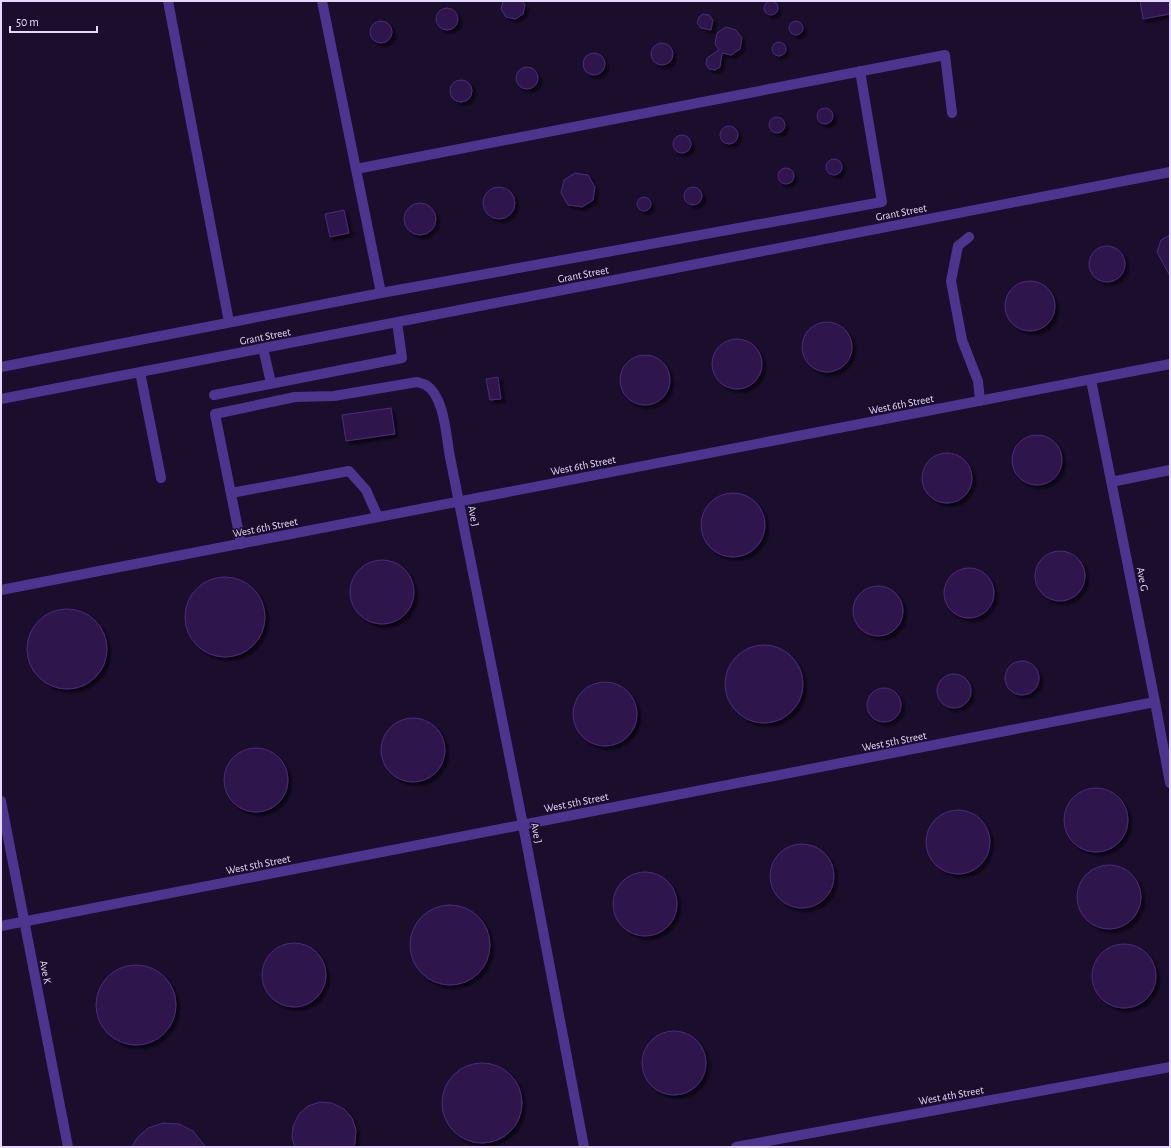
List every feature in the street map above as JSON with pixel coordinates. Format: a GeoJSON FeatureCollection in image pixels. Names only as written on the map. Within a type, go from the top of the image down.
{"type":"FeatureCollection","features":[{"type":"Feature","properties":{"kind":"street"},"geometry":{"type":"LineString","coordinates":[[168,1],[229,322]]}},
{"type":"Feature","properties":{"kind":"street"},"geometry":{"type":"LineString","coordinates":[[322,1],[381,293]]}},
{"type":"Feature","properties":{"kind":"street"},"geometry":{"type":"LineString","coordinates":[[356,169],[945,55],[952,113]]}},
{"type":"Feature","properties":{"kind":"street"},"geometry":{"type":"LineString","coordinates":[[1,366],[381,293],[882,202],[860,71]]}},
{"type":"Feature","properties":{"kind":"street","name":"Grant Street"},"geometry":{"type":"LineString","coordinates":[[1,399],[1170,172]]}},
{"type":"Feature","properties":{"kind":"street"},"geometry":{"type":"LineString","coordinates":[[968,237],[958,246],[951,281],[962,340],[978,381],[980,401]]}},
{"type":"Feature","properties":{"kind":"street"},"geometry":{"type":"LineString","coordinates":[[214,395],[402,358],[397,322]]}},
{"type":"Feature","properties":{"kind":"street"},"geometry":{"type":"LineString","coordinates":[[263,348],[271,383]]}},
{"type":"Feature","properties":{"kind":"street","name":"West 6th Street"},"geometry":{"type":"LineString","coordinates":[[1,590],[1170,364]]}},
{"type":"Feature","properties":{"kind":"street"},"geometry":{"type":"LineString","coordinates":[[140,372],[161,478]]}},
{"type":"Feature","properties":{"kind":"street","name":"Ave G"},"geometry":{"type":"LineString","coordinates":[[1091,380],[1170,783]]}},
{"type":"Feature","properties":{"kind":"street","name":"Ave J"},"geometry":{"type":"LineString","coordinates":[[231,493],[215,414],[295,397],[334,396],[418,382],[426,385],[434,393],[438,400],[442,412],[458,501],[523,825],[584,1147]]}},
{"type":"Feature","properties":{"kind":"street"},"geometry":{"type":"LineString","coordinates":[[1111,482],[1170,470]]}},
{"type":"Feature","properties":{"kind":"street"},"geometry":{"type":"LineString","coordinates":[[241,544],[231,493],[349,471],[366,490],[378,517]]}},
{"type":"Feature","properties":{"kind":"street","name":"West 5th Street"},"geometry":{"type":"LineString","coordinates":[[1,926],[1155,702]]}},
{"type":"Feature","properties":{"kind":"street","name":"Ave K"},"geometry":{"type":"LineString","coordinates":[[1,801],[68,1147]]}},
{"type":"Feature","properties":{"kind":"street","name":"West 4th Street"},"geometry":{"type":"LineString","coordinates":[[736,1147],[1170,1067]]}},
{"type":"Feature","properties":{"kind":"building"},"geometry":{"type":"Polygon","coordinates":[[[503,1],[522,1],[525,5],[523,14],[515,19],[506,17],[501,9],[503,1]]]}},
{"type":"Feature","properties":{"kind":"building"},"geometry":{"type":"Polygon","coordinates":[[[768,1],[774,1],[778,5],[778,11],[774,15],[768,15],[764,11],[764,5],[768,1]]]}},
{"type":"Feature","properties":{"kind":"building"},"geometry":{"type":"Polygon","coordinates":[[[1140,1],[1170,1],[1170,14],[1143,19],[1140,1]]]}},
{"type":"Feature","properties":{"kind":"building"},"geometry":{"type":"Polygon","coordinates":[[[443,8],[451,8],[458,15],[458,23],[451,30],[443,30],[436,23],[436,15],[443,8]]]}},
{"type":"Feature","properties":{"kind":"building"},"geometry":{"type":"Polygon","coordinates":[[[703,14],[709,15],[713,20],[711,30],[701,28],[697,23],[699,17],[703,14]]]}},
{"type":"Feature","properties":{"kind":"building"},"geometry":{"type":"Polygon","coordinates":[[[377,21],[385,21],[392,28],[392,36],[385,43],[377,43],[370,36],[370,28],[377,21]]]}},
{"type":"Feature","properties":{"kind":"building"},"geometry":{"type":"Polygon","coordinates":[[[793,21],[799,21],[803,25],[803,31],[799,35],[793,35],[789,31],[789,25],[793,21]]]}},
{"type":"Feature","properties":{"kind":"building"},"geometry":{"type":"Polygon","coordinates":[[[726,27],[736,30],[742,38],[740,49],[731,55],[722,53],[720,67],[715,70],[709,69],[706,64],[707,58],[719,50],[715,44],[717,33],[726,27]]]}},
{"type":"Feature","properties":{"kind":"building"},"geometry":{"type":"Polygon","coordinates":[[[776,42],[782,42],[786,46],[786,52],[782,56],[776,56],[772,52],[772,46],[776,42]]]}},
{"type":"Feature","properties":{"kind":"building"},"geometry":{"type":"Polygon","coordinates":[[[658,43],[666,43],[673,50],[673,58],[666,65],[658,65],[651,58],[651,50],[658,43]]]}},
{"type":"Feature","properties":{"kind":"building"},"geometry":{"type":"Polygon","coordinates":[[[590,53],[598,53],[605,60],[605,68],[598,75],[590,75],[583,68],[583,60],[590,53]]]}},
{"type":"Feature","properties":{"kind":"building"},"geometry":{"type":"Polygon","coordinates":[[[523,67],[531,67],[538,74],[538,82],[531,89],[523,89],[516,82],[516,74],[523,67]]]}},
{"type":"Feature","properties":{"kind":"building"},"geometry":{"type":"Polygon","coordinates":[[[457,80],[465,80],[472,87],[472,95],[465,102],[457,102],[450,95],[450,87],[457,80]]]}},
{"type":"Feature","properties":{"kind":"building"},"geometry":{"type":"Polygon","coordinates":[[[825,108],[831,110],[833,116],[831,122],[825,124],[819,122],[817,116],[819,110],[825,108]]]}},
{"type":"Feature","properties":{"kind":"building"},"geometry":{"type":"Polygon","coordinates":[[[777,117],[783,119],[785,125],[783,131],[777,133],[771,131],[769,125],[771,119],[777,117]]]}},
{"type":"Feature","properties":{"kind":"building"},"geometry":{"type":"Polygon","coordinates":[[[729,126],[735,129],[738,135],[735,141],[729,144],[723,141],[720,135],[723,129],[729,126]]]}},
{"type":"Feature","properties":{"kind":"building"},"geometry":{"type":"Polygon","coordinates":[[[682,135],[688,138],[691,144],[688,150],[682,153],[676,150],[673,144],[676,138],[682,135]]]}},
{"type":"Feature","properties":{"kind":"building"},"geometry":{"type":"Polygon","coordinates":[[[834,159],[840,161],[842,167],[840,173],[834,175],[828,173],[826,167],[828,161],[834,159]]]}},
{"type":"Feature","properties":{"kind":"building"},"geometry":{"type":"Polygon","coordinates":[[[786,168],[792,170],[794,176],[792,182],[786,184],[780,182],[778,176],[780,170],[786,168]]]}},
{"type":"Feature","properties":{"kind":"building"},"geometry":{"type":"Polygon","coordinates":[[[575,173],[588,175],[595,187],[593,200],[582,207],[568,205],[561,193],[564,180],[575,173]]]}},
{"type":"Feature","properties":{"kind":"building"},"geometry":{"type":"Polygon","coordinates":[[[499,187],[505,188],[512,194],[515,203],[514,209],[508,216],[499,219],[493,218],[486,212],[483,203],[484,197],[490,190],[499,187]]]}},
{"type":"Feature","properties":{"kind":"building"},"geometry":{"type":"Polygon","coordinates":[[[693,187],[699,190],[702,196],[699,202],[693,205],[687,202],[684,196],[687,190],[693,187]]]}},
{"type":"Feature","properties":{"kind":"building"},"geometry":{"type":"Polygon","coordinates":[[[641,197],[647,197],[651,201],[651,207],[647,211],[641,211],[637,207],[637,201],[641,197]]]}},
{"type":"Feature","properties":{"kind":"building"},"geometry":{"type":"Polygon","coordinates":[[[420,203],[426,204],[433,210],[436,219],[435,225],[429,232],[420,235],[414,234],[407,228],[404,219],[405,213],[411,206],[420,203]]]}},
{"type":"Feature","properties":{"kind":"building"},"geometry":{"type":"Polygon","coordinates":[[[344,210],[349,233],[330,237],[325,214],[344,210]]]}},
{"type":"Feature","properties":{"kind":"building"},"geometry":{"type":"Polygon","coordinates":[[[1170,235],[1170,276],[1157,252],[1161,240],[1170,235]]]}},
{"type":"Feature","properties":{"kind":"building"},"geometry":{"type":"Polygon","coordinates":[[[1111,246],[1120,251],[1124,257],[1124,271],[1120,277],[1111,282],[1103,282],[1094,277],[1090,271],[1089,260],[1094,251],[1100,247],[1111,246]]]}},
{"type":"Feature","properties":{"kind":"building"},"geometry":{"type":"Polygon","coordinates":[[[1025,281],[1035,281],[1048,288],[1055,301],[1055,311],[1048,324],[1035,331],[1025,331],[1016,327],[1009,320],[1005,311],[1005,301],[1009,292],[1016,285],[1025,281]]]}},
{"type":"Feature","properties":{"kind":"building"},"geometry":{"type":"Polygon","coordinates":[[[822,322],[832,322],[845,329],[852,342],[852,352],[845,365],[832,372],[822,372],[813,368],[806,361],[802,352],[802,342],[806,333],[813,326],[822,322]]]}},
{"type":"Feature","properties":{"kind":"building"},"geometry":{"type":"Polygon","coordinates":[[[732,339],[742,339],[755,346],[762,359],[762,369],[755,382],[742,389],[732,389],[723,385],[716,378],[712,369],[712,359],[716,350],[723,343],[732,339]]]}},
{"type":"Feature","properties":{"kind":"building"},"geometry":{"type":"Polygon","coordinates":[[[640,355],[650,355],[663,362],[670,375],[670,385],[663,398],[650,405],[640,405],[631,401],[624,394],[620,385],[620,375],[624,366],[631,359],[640,355]]]}},
{"type":"Feature","properties":{"kind":"building"},"geometry":{"type":"Polygon","coordinates":[[[498,377],[501,399],[490,400],[486,379],[498,377]]]}},
{"type":"Feature","properties":{"kind":"building"},"geometry":{"type":"Polygon","coordinates":[[[391,408],[395,434],[346,441],[342,415],[391,408]]]}},
{"type":"Feature","properties":{"kind":"building"},"geometry":{"type":"Polygon","coordinates":[[[1032,435],[1042,435],[1055,442],[1062,455],[1062,465],[1055,478],[1042,485],[1032,485],[1023,481],[1016,474],[1012,465],[1012,455],[1016,446],[1023,439],[1032,435]]]}},
{"type":"Feature","properties":{"kind":"building"},"geometry":{"type":"Polygon","coordinates":[[[942,453],[952,453],[965,460],[972,473],[972,483],[965,496],[952,503],[942,503],[933,499],[926,492],[922,483],[922,473],[926,464],[933,457],[942,453]]]}},
{"type":"Feature","properties":{"kind":"building"},"geometry":{"type":"Polygon","coordinates":[[[727,493],[739,493],[756,502],[763,513],[765,525],[763,537],[756,548],[739,557],[727,557],[715,552],[706,543],[701,531],[701,519],[706,507],[715,498],[727,493]]]}},
{"type":"Feature","properties":{"kind":"building"},"geometry":{"type":"Polygon","coordinates":[[[1055,551],[1065,551],[1078,558],[1085,571],[1085,581],[1078,594],[1065,601],[1055,601],[1046,597],[1039,590],[1035,581],[1035,571],[1039,562],[1046,555],[1055,551]]]}},
{"type":"Feature","properties":{"kind":"building"},"geometry":{"type":"Polygon","coordinates":[[[376,560],[388,560],[405,569],[412,580],[414,592],[412,604],[405,615],[388,624],[376,624],[364,619],[355,610],[350,598],[350,586],[355,574],[364,565],[376,560]]]}},
{"type":"Feature","properties":{"kind":"building"},"geometry":{"type":"Polygon","coordinates":[[[964,568],[974,568],[987,575],[994,588],[994,598],[987,611],[974,618],[964,618],[955,614],[948,607],[944,598],[944,588],[948,579],[955,572],[964,568]]]}},
{"type":"Feature","properties":{"kind":"building"},"geometry":{"type":"Polygon","coordinates":[[[225,577],[240,580],[253,589],[262,602],[265,617],[262,632],[253,645],[240,654],[225,657],[210,654],[197,645],[188,632],[185,617],[188,602],[197,589],[210,580],[225,577]]]}},
{"type":"Feature","properties":{"kind":"building"},"geometry":{"type":"Polygon","coordinates":[[[873,586],[883,586],[896,593],[903,606],[903,616],[896,629],[883,636],[873,636],[864,632],[857,625],[853,616],[853,606],[857,597],[864,590],[873,586]]]}},
{"type":"Feature","properties":{"kind":"building"},"geometry":{"type":"Polygon","coordinates":[[[67,609],[82,612],[95,621],[104,634],[107,649],[104,664],[95,677],[82,686],[67,689],[52,686],[39,677],[30,664],[27,649],[30,634],[39,621],[52,612],[67,609]]]}},
{"type":"Feature","properties":{"kind":"building"},"geometry":{"type":"Polygon","coordinates":[[[764,645],[779,648],[792,656],[800,669],[803,684],[800,699],[792,712],[779,720],[764,723],[749,720],[736,712],[728,699],[725,684],[728,669],[736,656],[749,648],[764,645]]]}},
{"type":"Feature","properties":{"kind":"building"},"geometry":{"type":"Polygon","coordinates":[[[1019,661],[1025,661],[1034,666],[1038,672],[1038,684],[1034,690],[1025,695],[1019,695],[1010,690],[1005,681],[1005,675],[1010,666],[1019,661]]]}},
{"type":"Feature","properties":{"kind":"building"},"geometry":{"type":"Polygon","coordinates":[[[951,674],[957,674],[966,679],[970,685],[970,697],[966,703],[957,708],[951,708],[942,703],[937,694],[937,688],[942,679],[951,674]]]}},
{"type":"Feature","properties":{"kind":"building"},"geometry":{"type":"Polygon","coordinates":[[[599,682],[611,682],[628,691],[635,702],[637,714],[635,726],[628,737],[611,746],[599,746],[587,741],[578,732],[573,720],[573,708],[578,696],[587,687],[599,682]]]}},
{"type":"Feature","properties":{"kind":"building"},"geometry":{"type":"Polygon","coordinates":[[[881,688],[887,688],[896,693],[900,699],[900,711],[896,717],[887,722],[881,722],[872,717],[867,708],[867,702],[872,693],[881,688]]]}},
{"type":"Feature","properties":{"kind":"building"},"geometry":{"type":"Polygon","coordinates":[[[407,718],[419,718],[436,727],[443,738],[445,750],[443,762],[436,773],[419,782],[407,782],[395,777],[386,768],[381,756],[381,744],[386,732],[395,723],[407,718]]]}},
{"type":"Feature","properties":{"kind":"building"},"geometry":{"type":"Polygon","coordinates":[[[250,748],[262,748],[279,757],[286,768],[288,780],[286,792],[279,803],[262,812],[250,812],[238,807],[229,798],[224,786],[224,774],[229,762],[238,753],[250,748]]]}},
{"type":"Feature","properties":{"kind":"building"},"geometry":{"type":"Polygon","coordinates":[[[1096,788],[1114,794],[1122,802],[1128,820],[1122,838],[1114,846],[1096,852],[1078,846],[1070,838],[1064,820],[1070,802],[1078,794],[1096,788]]]}},
{"type":"Feature","properties":{"kind":"building"},"geometry":{"type":"Polygon","coordinates":[[[958,810],[976,816],[984,824],[990,842],[984,860],[976,868],[958,874],[940,868],[932,860],[926,842],[932,824],[940,816],[958,810]]]}},
{"type":"Feature","properties":{"kind":"building"},"geometry":{"type":"Polygon","coordinates":[[[802,844],[820,850],[828,858],[834,876],[828,894],[820,902],[802,908],[784,902],[776,894],[770,876],[776,858],[784,850],[802,844]]]}},
{"type":"Feature","properties":{"kind":"building"},"geometry":{"type":"Polygon","coordinates":[[[1109,865],[1127,871],[1135,879],[1141,897],[1135,915],[1127,923],[1109,929],[1091,923],[1083,915],[1077,897],[1083,879],[1091,871],[1109,865]]]}},
{"type":"Feature","properties":{"kind":"building"},"geometry":{"type":"Polygon","coordinates":[[[645,872],[663,878],[671,886],[677,904],[671,922],[663,930],[645,936],[627,930],[619,922],[613,904],[619,886],[627,878],[645,872]]]}},
{"type":"Feature","properties":{"kind":"building"},"geometry":{"type":"Polygon","coordinates":[[[450,905],[465,908],[478,917],[487,930],[490,945],[487,960],[478,973],[465,982],[450,985],[435,982],[422,973],[413,960],[410,945],[413,930],[422,917],[435,908],[450,905]]]}},
{"type":"Feature","properties":{"kind":"building"},"geometry":{"type":"Polygon","coordinates":[[[294,943],[312,949],[320,957],[326,975],[320,993],[312,1001],[294,1007],[276,1001],[268,993],[262,975],[268,957],[276,949],[294,943]]]}},
{"type":"Feature","properties":{"kind":"building"},"geometry":{"type":"Polygon","coordinates":[[[1124,944],[1142,950],[1150,958],[1156,976],[1150,994],[1142,1002],[1124,1008],[1106,1002],[1098,994],[1092,976],[1098,958],[1106,950],[1124,944]]]}},
{"type":"Feature","properties":{"kind":"building"},"geometry":{"type":"Polygon","coordinates":[[[136,965],[151,968],[164,977],[173,990],[176,1005],[173,1020],[164,1033],[151,1042],[136,1045],[121,1042],[108,1033],[99,1020],[96,1005],[99,990],[108,977],[121,968],[136,965]]]}},
{"type":"Feature","properties":{"kind":"building"},"geometry":{"type":"Polygon","coordinates":[[[674,1031],[692,1037],[700,1045],[706,1063],[700,1081],[692,1089],[674,1095],[656,1089],[648,1081],[642,1063],[648,1045],[656,1037],[674,1031]]]}},
{"type":"Feature","properties":{"kind":"building"},"geometry":{"type":"Polygon","coordinates":[[[482,1063],[497,1066],[510,1075],[519,1088],[522,1103],[519,1118],[510,1131],[497,1140],[482,1143],[467,1140],[454,1131],[445,1118],[442,1103],[445,1088],[454,1075],[467,1066],[482,1063]]]}},
{"type":"Feature","properties":{"kind":"building"},"geometry":{"type":"Polygon","coordinates":[[[320,1102],[332,1103],[344,1109],[352,1118],[356,1130],[355,1143],[353,1147],[295,1147],[292,1138],[293,1126],[299,1114],[308,1106],[320,1102]]]}},
{"type":"Feature","properties":{"kind":"building"},"geometry":{"type":"Polygon","coordinates":[[[163,1123],[179,1124],[193,1131],[206,1147],[132,1147],[137,1138],[148,1128],[163,1123]]]}}]}
